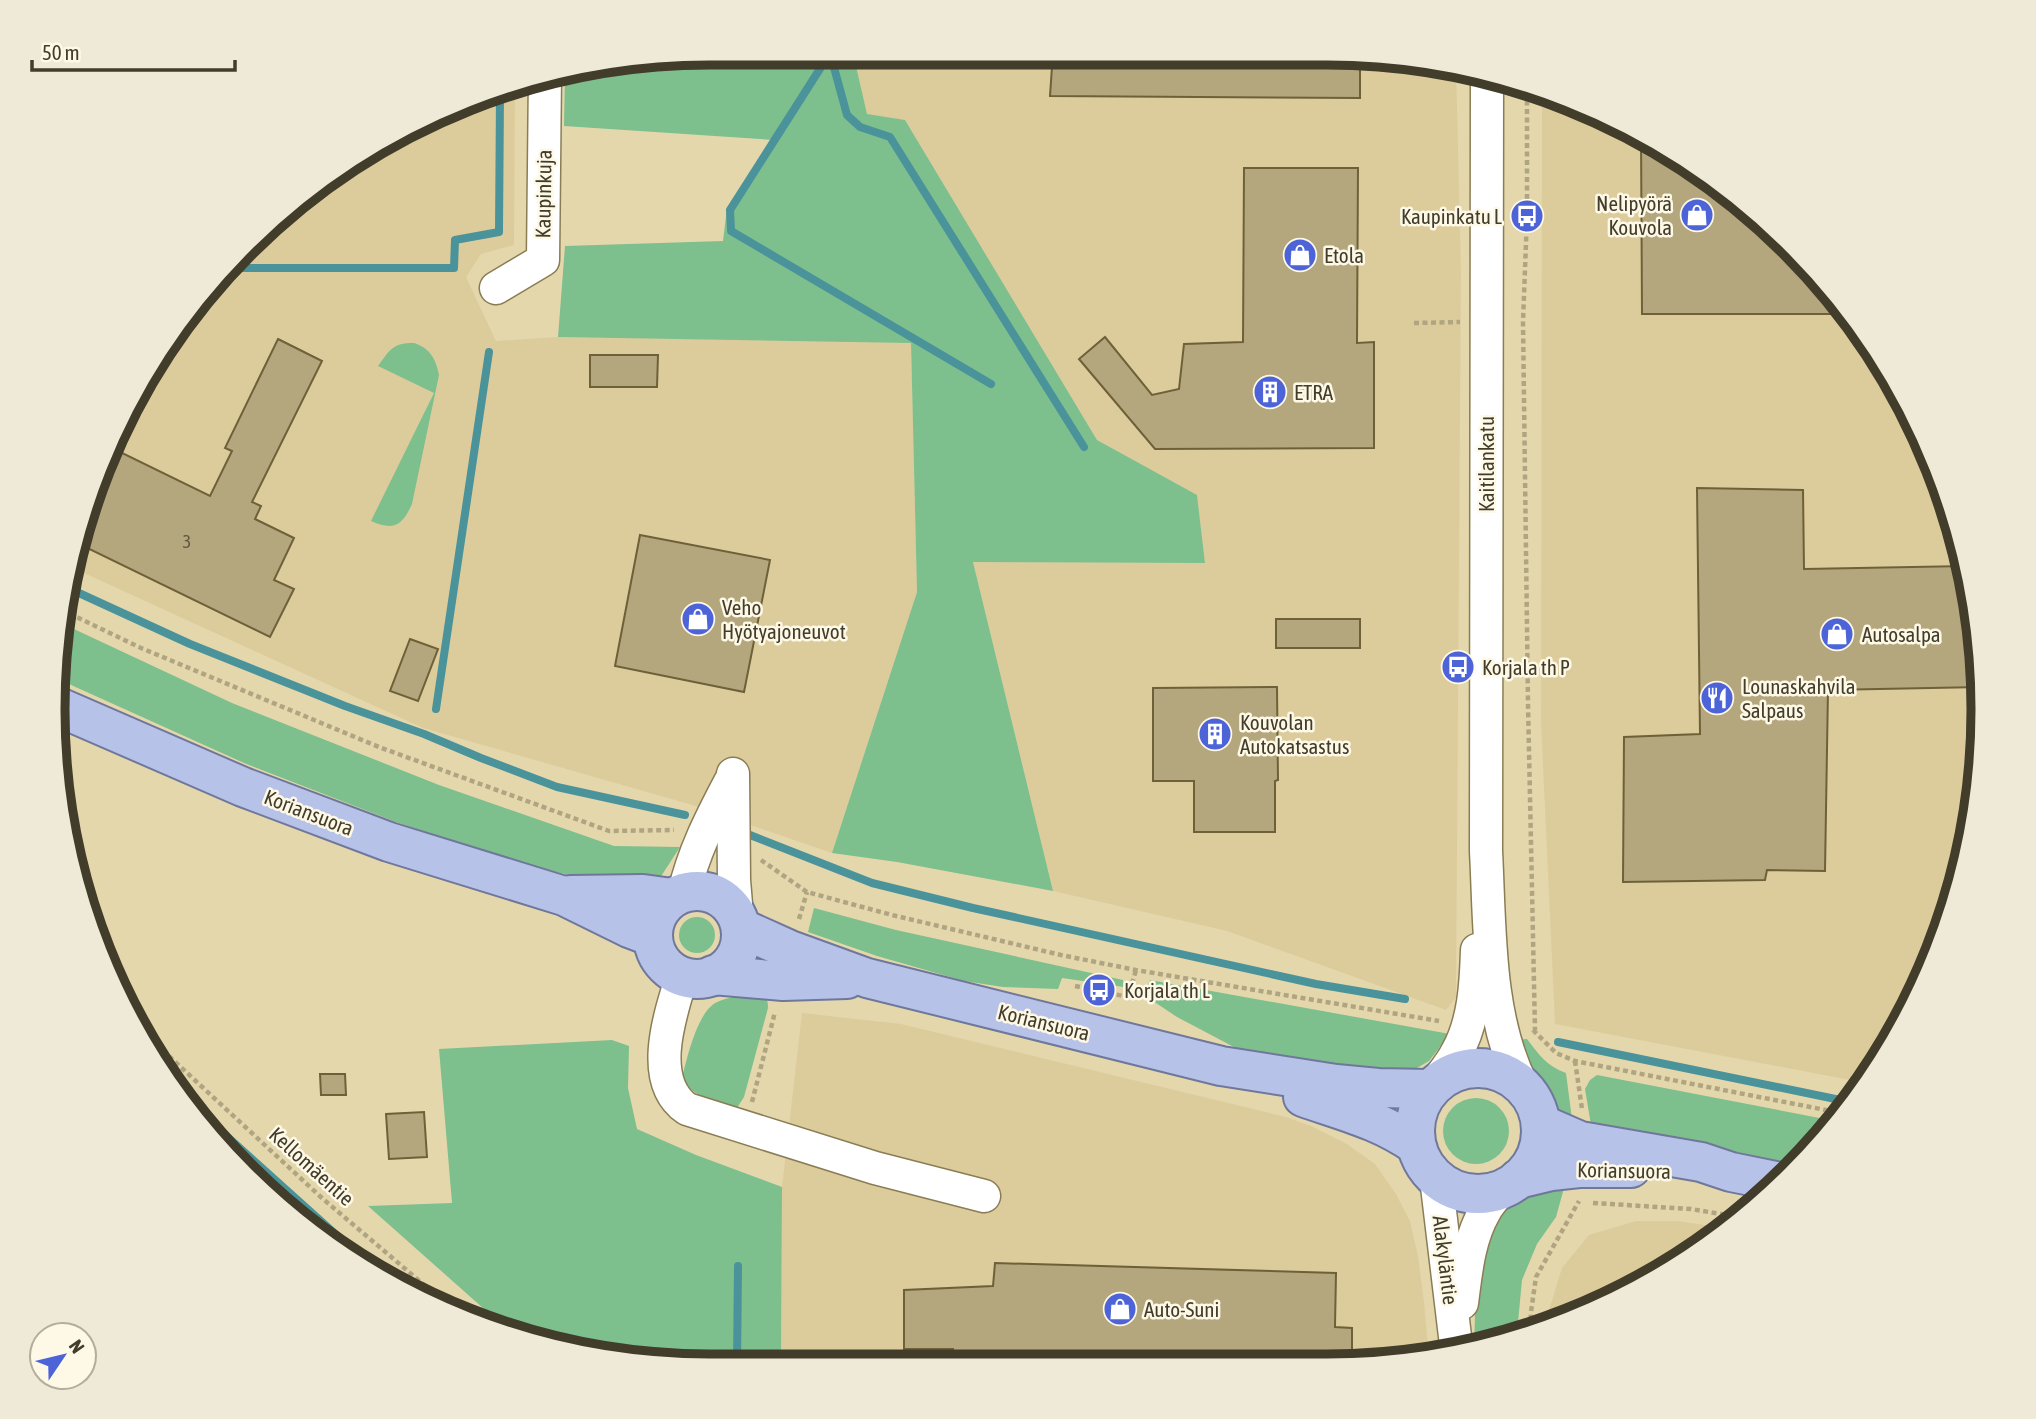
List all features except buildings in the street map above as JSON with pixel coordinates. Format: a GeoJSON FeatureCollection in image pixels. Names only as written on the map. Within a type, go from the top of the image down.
{"type":"FeatureCollection","features":[{"type":"Feature","properties":{"kind":"main road","name":"Koriansuora"},"geometry":{"type":"LineString","coordinates":[[65,710],[243,787],[389,842],[564,896],[653,937]]}},
{"type":"Feature","properties":{"kind":"main road"},"geometry":{"type":"LineString","coordinates":[[699,891],[715,894],[728,903],[739,922],[740,943],[736,957],[726,968],[698,976],[671,970],[656,949],[653,937],[658,915],[664,906],[678,895],[699,891]]}},
{"type":"Feature","properties":{"kind":"main road","name":"Koriansuora"},"geometry":{"type":"LineString","coordinates":[[564,896],[678,895]]}},
{"type":"Feature","properties":{"kind":"main road","name":"Koriansuora"},"geometry":{"type":"LineString","coordinates":[[739,922],[790,950],[867,978],[1221,1066],[1336,1084],[1378,1088],[1432,1087]]}},
{"type":"Feature","properties":{"kind":"main road","name":"Koriansuora"},"geometry":{"type":"LineString","coordinates":[[698,976],[783,981],[867,978]]}},
{"type":"Feature","properties":{"kind":"main road","name":"Koriansuora"},"geometry":{"type":"LineString","coordinates":[[1221,1066],[1372,1119],[1416,1145]]}},
{"type":"Feature","properties":{"kind":"main road"},"geometry":{"type":"LineString","coordinates":[[1468,1068],[1488,1068],[1506,1074],[1521,1085],[1534,1103],[1541,1124],[1539,1145],[1531,1164],[1510,1184],[1485,1194],[1468,1193],[1451,1188],[1427,1169],[1416,1145],[1415,1125],[1419,1106],[1432,1087],[1450,1073],[1468,1068]]}},
{"type":"Feature","properties":{"kind":"main road","name":"Koriansuora"},"geometry":{"type":"LineString","coordinates":[[1541,1124],[1580,1141],[1701,1162],[1731,1172],[1767,1179]]}},
{"type":"Feature","properties":{"kind":"main road","name":"Koriansuora"},"geometry":{"type":"LineString","coordinates":[[1510,1184],[1551,1171],[1579,1168],[1731,1172]]}},
{"type":"Feature","properties":{"kind":"street","name":"Kaitilankatu"},"geometry":{"type":"LineString","coordinates":[[1487,86],[1486,851],[1492,949],[1500,1015],[1510,1062],[1521,1085]]}},
{"type":"Feature","properties":{"kind":"street","name":"Kaupinkuja"},"geometry":{"type":"LineString","coordinates":[[496,288],[543,260],[545,87]]}},
{"type":"Feature","properties":{"kind":"street"},"geometry":{"type":"LineString","coordinates":[[678,895],[701,837],[733,774],[733,869],[739,922]]}},
{"type":"Feature","properties":{"kind":"street","name":"Kaitilankatu"},"geometry":{"type":"LineString","coordinates":[[1432,1087],[1455,1055],[1468,1024],[1476,972],[1486,851]]}},
{"type":"Feature","properties":{"kind":"street"},"geometry":{"type":"LineString","coordinates":[[698,976],[670,1018],[664,1061],[665,1076],[671,1093],[687,1109],[875,1168],[984,1196]]}},
{"type":"Feature","properties":{"kind":"street","name":"Alakyläntie"},"geometry":{"type":"LineString","coordinates":[[1436,1178],[1456,1341]]}},
{"type":"Feature","properties":{"kind":"street","name":"Alakyläntie"},"geometry":{"type":"LineString","coordinates":[[1458,1341],[1467,1265],[1475,1232],[1485,1209],[1510,1184]]}},
{"type":"Feature","properties":{"kind":"path"},"geometry":{"type":"LineString","coordinates":[[1527,97],[1524,323],[1535,1030],[1556,1053],[1575,1061],[1831,1111]]}},
{"type":"Feature","properties":{"kind":"path"},"geometry":{"type":"LineString","coordinates":[[1415,323],[1464,322]]}},
{"type":"Feature","properties":{"kind":"path"},"geometry":{"type":"LineString","coordinates":[[72,615],[141,648],[379,747],[609,831],[681,832]]}},
{"type":"Feature","properties":{"kind":"path"},"geometry":{"type":"LineString","coordinates":[[752,855],[807,892],[892,915],[1136,970],[1443,1021]]}},
{"type":"Feature","properties":{"kind":"path"},"geometry":{"type":"LineString","coordinates":[[797,926],[807,892]]}},
{"type":"Feature","properties":{"kind":"path"},"geometry":{"type":"LineString","coordinates":[[1075,986],[1128,997],[1136,970]]}},
{"type":"Feature","properties":{"kind":"path"},"geometry":{"type":"LineString","coordinates":[[748,1127],[751,1103],[777,1002]]}},
{"type":"Feature","properties":{"kind":"path"},"geometry":{"type":"LineString","coordinates":[[1525,1029],[1535,1030]]}},
{"type":"Feature","properties":{"kind":"path","name":"Kellomäentie"},"geometry":{"type":"LineString","coordinates":[[162,1049],[323,1199],[432,1291]]}},
{"type":"Feature","properties":{"kind":"path"},"geometry":{"type":"LineString","coordinates":[[1575,1061],[1582,1117]]}},
{"type":"Feature","properties":{"kind":"path"},"geometry":{"type":"LineString","coordinates":[[1531,1321],[1536,1277],[1579,1202],[1578,1192]]}},
{"type":"Feature","properties":{"kind":"path"},"geometry":{"type":"LineString","coordinates":[[1579,1202],[1691,1209],[1726,1215]]}},
{"type":"Feature","properties":{"kind":"shaded area"},"geometry":{"type":"Polygon","coordinates":[[[856,65],[1326,65],[1411,70],[1456,78],[1461,271],[1456,997],[1446,1010],[1227,931],[1053,891],[973,562],[1205,563],[1197,496],[1097,440],[905,120],[867,115],[856,65]]]}},
{"type":"Feature","properties":{"kind":"shaded area"},"geometry":{"type":"Polygon","coordinates":[[[515,95],[514,245],[481,254],[466,277],[496,341],[558,337],[911,342],[917,592],[832,853],[689,804],[423,728],[80,571],[99,502],[131,424],[173,351],[225,284],[284,225],[351,173],[424,131],[515,95]]]}},
{"type":"Feature","properties":{"kind":"shaded area"},"geometry":{"type":"Polygon","coordinates":[[[1542,102],[1612,131],[1685,173],[1752,225],[1782,254],[1811,284],[1863,351],[1905,424],[1937,502],[1959,584],[1966,625],[1971,710],[1966,794],[1949,876],[1922,956],[1885,1032],[1854,1081],[1555,1024],[1541,723],[1542,102]]]}},
{"type":"Feature","properties":{"kind":"shaded area"},"geometry":{"type":"Polygon","coordinates":[[[802,1013],[901,1024],[1286,1117],[1347,1144],[1375,1164],[1396,1194],[1410,1221],[1418,1256],[1428,1346],[1369,1353],[1326,1354],[781,1354],[782,1187],[802,1013]]]}},
{"type":"Feature","properties":{"kind":"shaded area"},"geometry":{"type":"Polygon","coordinates":[[[1636,1221],[1679,1221],[1712,1226],[1685,1246],[1612,1288],[1548,1315],[1562,1268],[1589,1235],[1636,1221]]]}},
{"type":"Feature","properties":{"kind":"green space"},"geometry":{"type":"Polygon","coordinates":[[[856,65],[867,114],[905,120],[1097,440],[1197,495],[1205,563],[973,562],[1053,891],[897,862],[832,853],[917,592],[911,343],[558,337],[565,246],[723,241],[727,208],[774,140],[564,126],[565,82],[584,77],[667,66],[856,65]]]}},
{"type":"Feature","properties":{"kind":"green space"},"geometry":{"type":"Polygon","coordinates":[[[414,343],[431,355],[439,375],[412,504],[401,522],[386,526],[371,521],[434,393],[378,366],[392,348],[414,343]]]}},
{"type":"Feature","properties":{"kind":"green space"},"geometry":{"type":"Polygon","coordinates":[[[70,627],[232,703],[439,785],[614,846],[680,847],[658,881],[599,881],[489,854],[396,822],[244,763],[66,683],[70,627]]]}},
{"type":"Feature","properties":{"kind":"green space"},"geometry":{"type":"Polygon","coordinates":[[[814,908],[896,930],[1123,980],[1124,987],[1062,978],[1058,989],[1003,987],[964,981],[877,956],[808,932],[814,908]]]}},
{"type":"Feature","properties":{"kind":"green space"},"geometry":{"type":"Polygon","coordinates":[[[697,917],[710,922],[715,935],[710,948],[697,953],[684,948],[679,935],[684,922],[697,917]]]}},
{"type":"Feature","properties":{"kind":"green space"},"geometry":{"type":"Polygon","coordinates":[[[1150,980],[1450,1034],[1429,1061],[1410,1072],[1369,1075],[1251,1056],[1177,1017],[1144,995],[1150,980]]]}},
{"type":"Feature","properties":{"kind":"green space"},"geometry":{"type":"Polygon","coordinates":[[[758,994],[766,999],[768,1008],[744,1097],[737,1108],[713,1101],[692,1090],[682,1078],[703,1017],[715,1003],[758,994]]]}},
{"type":"Feature","properties":{"kind":"green space"},"geometry":{"type":"Polygon","coordinates":[[[1527,1039],[1544,1059],[1566,1073],[1573,1127],[1551,1108],[1535,1080],[1517,1040],[1527,1039]]]}},
{"type":"Feature","properties":{"kind":"green space"},"geometry":{"type":"Polygon","coordinates":[[[612,1040],[629,1046],[628,1088],[637,1129],[696,1155],[782,1187],[781,1354],[667,1353],[625,1349],[584,1342],[502,1320],[492,1316],[368,1206],[452,1203],[439,1049],[612,1040]]]}},
{"type":"Feature","properties":{"kind":"green space"},"geometry":{"type":"Polygon","coordinates":[[[1597,1075],[1824,1119],[1785,1162],[1710,1147],[1592,1131],[1585,1089],[1597,1075]]]}},
{"type":"Feature","properties":{"kind":"green space"},"geometry":{"type":"Polygon","coordinates":[[[1476,1098],[1489,1100],[1504,1113],[1509,1131],[1507,1144],[1494,1159],[1476,1164],[1463,1162],[1448,1149],[1443,1131],[1445,1118],[1458,1103],[1476,1098]]]}},
{"type":"Feature","properties":{"kind":"green space"},"geometry":{"type":"Polygon","coordinates":[[[267,1177],[311,1216],[284,1194],[267,1177]]]}},
{"type":"Feature","properties":{"kind":"green space"},"geometry":{"type":"Polygon","coordinates":[[[1566,1181],[1556,1217],[1537,1244],[1522,1280],[1518,1325],[1474,1337],[1476,1283],[1496,1214],[1514,1196],[1566,1181]]]}},
{"type":"Feature","properties":{"kind":"waterway"},"geometry":{"type":"LineString","coordinates":[[822,65],[730,210],[731,231],[991,384]]}},
{"type":"Feature","properties":{"kind":"waterway"},"geometry":{"type":"LineString","coordinates":[[833,65],[847,115],[860,127],[890,137],[1084,447]]}},
{"type":"Feature","properties":{"kind":"waterway"},"geometry":{"type":"LineString","coordinates":[[240,268],[454,268],[455,240],[499,232],[500,100]]}},
{"type":"Feature","properties":{"kind":"waterway"},"geometry":{"type":"LineString","coordinates":[[436,709],[489,352]]}},
{"type":"Feature","properties":{"kind":"waterway"},"geometry":{"type":"LineString","coordinates":[[76,592],[190,644],[557,787],[685,815]]}},
{"type":"Feature","properties":{"kind":"waterway"},"geometry":{"type":"LineString","coordinates":[[750,835],[872,883],[1316,984],[1405,999]]}},
{"type":"Feature","properties":{"kind":"waterway"},"geometry":{"type":"LineString","coordinates":[[1558,1042],[1840,1100]]}},
{"type":"Feature","properties":{"kind":"waterway"},"geometry":{"type":"LineString","coordinates":[[224,1134],[338,1237]]}},
{"type":"Feature","properties":{"kind":"waterway"},"geometry":{"type":"LineString","coordinates":[[737,1354],[738,1266]]}},
{"type":"Feature","properties":{"kind":"place","name":"Nelipyörä Kouvola"},"geometry":{"type":"Point","coordinates":[1697,215]}},
{"type":"Feature","properties":{"kind":"place","name":"Kaupinkatu L"},"geometry":{"type":"Point","coordinates":[1527,216]}},
{"type":"Feature","properties":{"kind":"place","name":"Etola"},"geometry":{"type":"Point","coordinates":[1300,255]}},
{"type":"Feature","properties":{"kind":"place","name":"ETRA"},"geometry":{"type":"Point","coordinates":[1270,392]}},
{"type":"Feature","properties":{"kind":"place","name":"Veho Hyötyajoneuvot"},"geometry":{"type":"Point","coordinates":[698,619]}},
{"type":"Feature","properties":{"kind":"place","name":"Autosalpa"},"geometry":{"type":"Point","coordinates":[1837,634]}},
{"type":"Feature","properties":{"kind":"place","name":"Korjala th P"},"geometry":{"type":"Point","coordinates":[1458,667]}},
{"type":"Feature","properties":{"kind":"place","name":"Lounaskahvila Salpaus"},"geometry":{"type":"Point","coordinates":[1717,698]}},
{"type":"Feature","properties":{"kind":"place","name":"Kouvolan Autokatsastus"},"geometry":{"type":"Point","coordinates":[1215,734]}},
{"type":"Feature","properties":{"kind":"place","name":"Korjala th L"},"geometry":{"type":"Point","coordinates":[1099,990]}},
{"type":"Feature","properties":{"kind":"place","name":"Auto-Suni"},"geometry":{"type":"Point","coordinates":[1120,1309]}}]}
